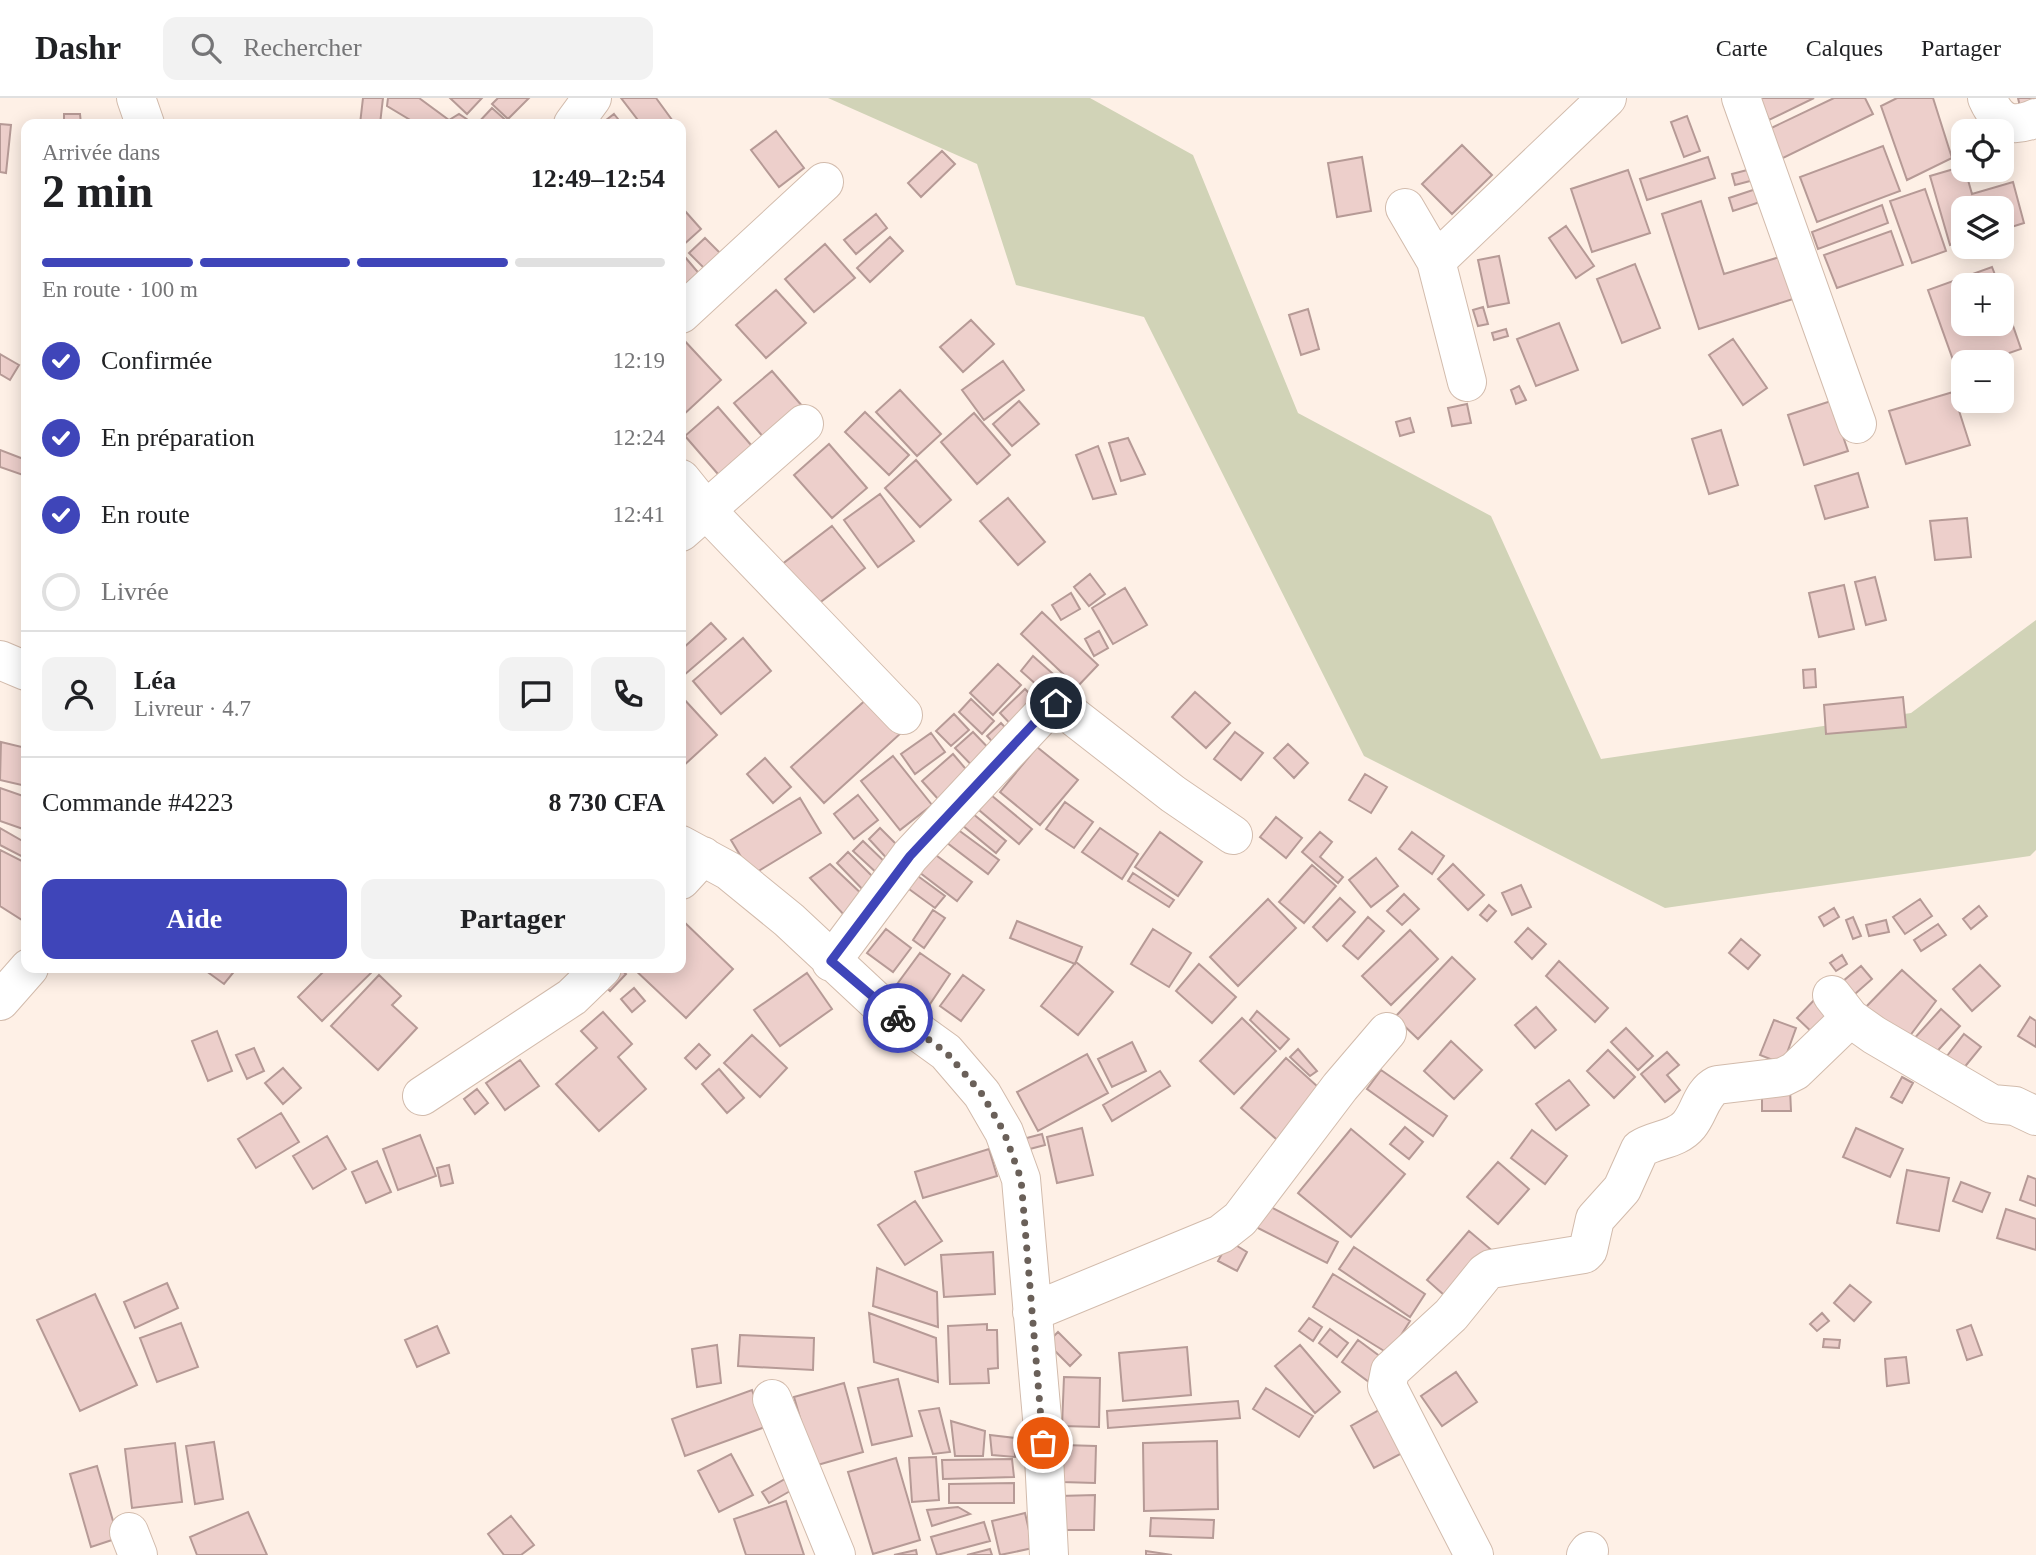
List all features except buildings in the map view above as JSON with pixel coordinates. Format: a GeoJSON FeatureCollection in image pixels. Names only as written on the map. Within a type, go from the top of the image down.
{"type":"FeatureCollection","features":[{"type":"Feature","properties":{"kind":"street"},"geometry":{"type":"LineString","coordinates":[[136,98],[143,119]]}},
{"type":"Feature","properties":{"kind":"street"},"geometry":{"type":"LineString","coordinates":[[577,119],[592,98]]}},
{"type":"Feature","properties":{"kind":"street"},"geometry":{"type":"LineString","coordinates":[[1741,98],[1857,424]]}},
{"type":"Feature","properties":{"kind":"street"},"geometry":{"type":"LineString","coordinates":[[1987,98],[2001,121],[2012,125],[2036,118]]}},
{"type":"Feature","properties":{"kind":"street"},"geometry":{"type":"LineString","coordinates":[[1436,261],[1588,105]]}},
{"type":"Feature","properties":{"kind":"street"},"geometry":{"type":"LineString","coordinates":[[686,309],[824,182]]}},
{"type":"Feature","properties":{"kind":"street"},"geometry":{"type":"LineString","coordinates":[[1405,208],[1436,261],[1467,382]]}},
{"type":"Feature","properties":{"kind":"street"},"geometry":{"type":"LineString","coordinates":[[693,521],[804,424]]}},
{"type":"Feature","properties":{"kind":"street"},"geometry":{"type":"LineString","coordinates":[[686,496],[693,521],[903,715]]}},
{"type":"Feature","properties":{"kind":"street"},"geometry":{"type":"LineString","coordinates":[[0,660],[21,669]]}},
{"type":"Feature","properties":{"kind":"street"},"geometry":{"type":"LineString","coordinates":[[831,961],[910,856],[1051,705],[1060,706],[1173,794],[1233,835]]}},
{"type":"Feature","properties":{"kind":"street"},"geometry":{"type":"LineString","coordinates":[[688,860],[729,870],[789,920],[877,1003],[946,1052],[982,1094],[1004,1132],[1021,1179],[1049,1555]]}},
{"type":"Feature","properties":{"kind":"street"},"geometry":{"type":"LineString","coordinates":[[0,1001],[25,973]]}},
{"type":"Feature","properties":{"kind":"street"},"geometry":{"type":"LineString","coordinates":[[422,1096],[572,997],[597,973]]}},
{"type":"Feature","properties":{"kind":"street"},"geometry":{"type":"LineString","coordinates":[[1474,1555],[1387,1385],[1390,1371],[1451,1315],[1485,1273],[1584,1254],[1595,1219],[1622,1189],[1640,1149],[1648,1143],[1682,1132],[1690,1125],[1709,1089],[1717,1085],[1783,1077],[1796,1071],[1841,1006],[1874,1035],[1992,1104],[2015,1106],[2036,1116]]}},
{"type":"Feature","properties":{"kind":"street"},"geometry":{"type":"LineString","coordinates":[[1032,1312],[1222,1234],[1240,1219],[1340,1087],[1387,1032]]}},
{"type":"Feature","properties":{"kind":"street"},"geometry":{"type":"LineString","coordinates":[[772,1399],[836,1555]]}},
{"type":"Feature","properties":{"kind":"green space"},"geometry":{"type":"Polygon","coordinates":[[[828,98],[1090,98],[1193,155],[1298,413],[1491,516],[1601,759],[1911,713],[2036,620],[2036,850],[2030,856],[1665,908],[1364,756],[1144,317],[1016,285],[977,164],[828,98]]]}},
{"type":"Feature","properties":{"kind":"way so far"},"geometry":{"type":"LineString","coordinates":[[898,1018],[946,1052],[982,1094],[1004,1132],[1021,1179],[1043,1443]]}},
{"type":"Feature","properties":{"kind":"route"},"geometry":{"type":"LineString","coordinates":[[898,1018],[877,1003],[831,961],[910,856],[1051,705],[1056,703]]}}]}
